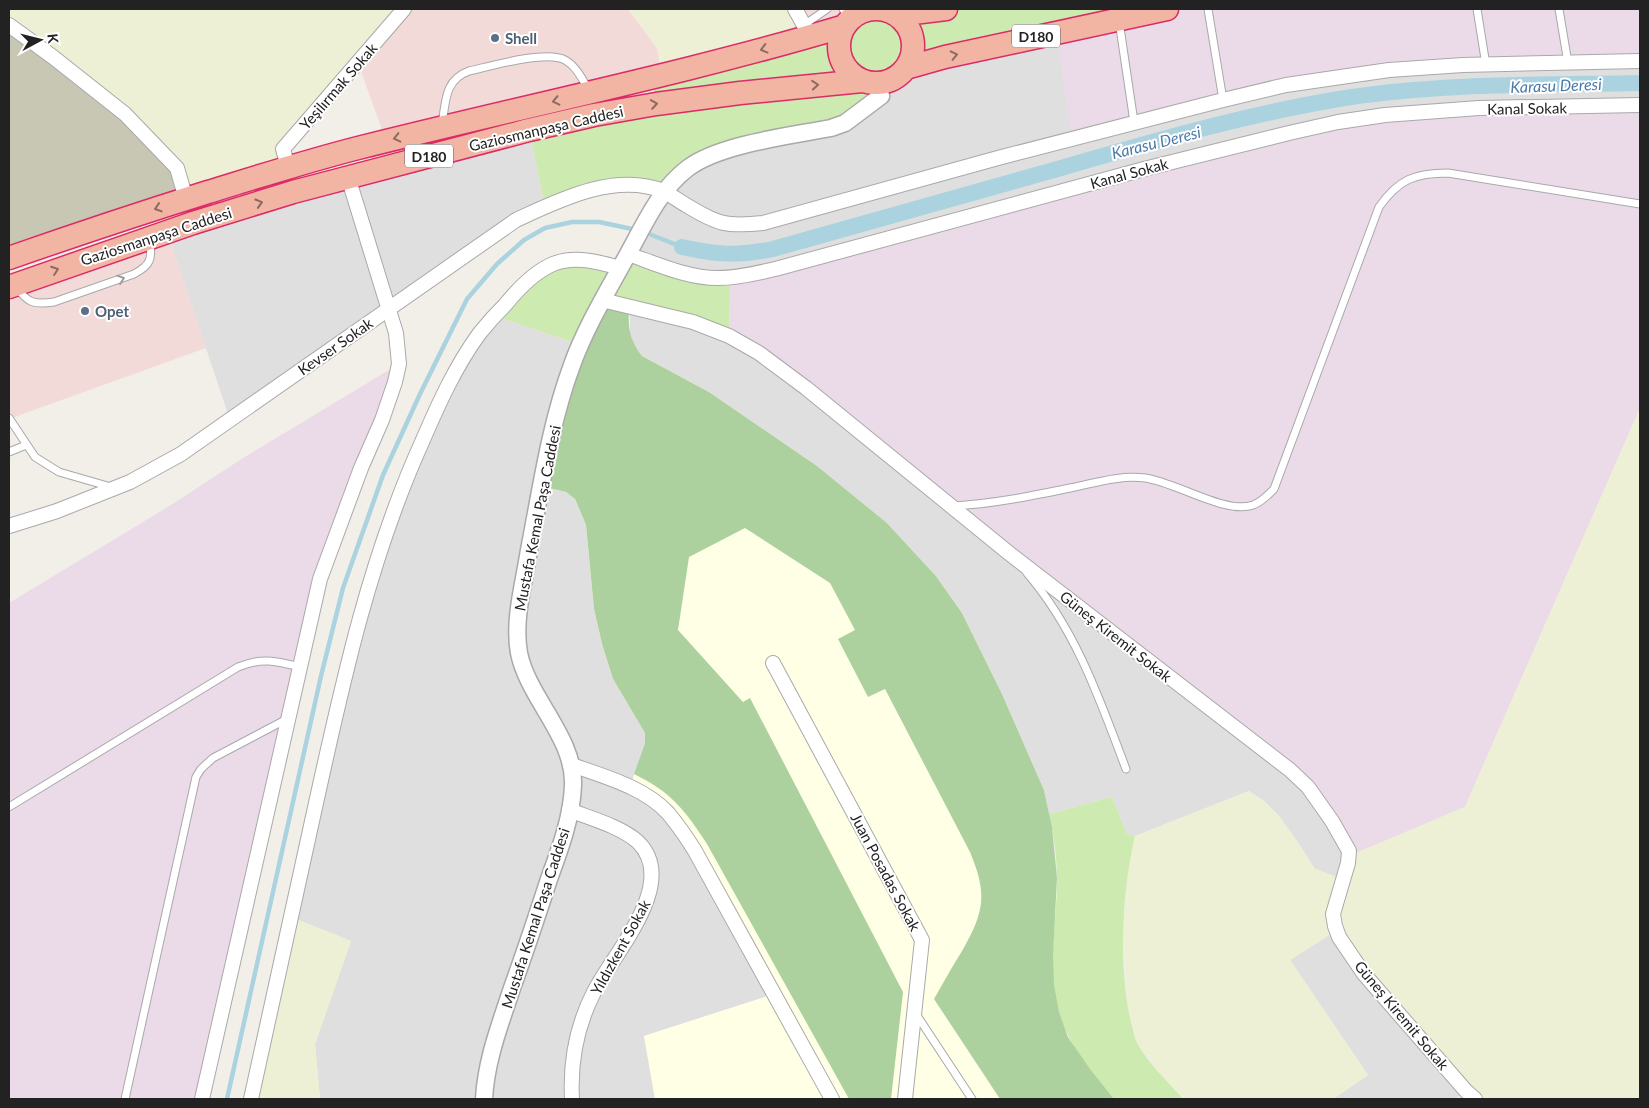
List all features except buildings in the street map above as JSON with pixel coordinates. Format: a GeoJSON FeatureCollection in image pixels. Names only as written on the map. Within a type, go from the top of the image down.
{"type":"FeatureCollection","features":[{"type":"Feature","properties":{"kind":"highway"},"geometry":{"type":"LineString","coordinates":[[906,68],[912,54],[912,40],[901,12],[946,9]]}},
{"type":"Feature","properties":{"kind":"highway","name":"D180"},"geometry":{"type":"LineString","coordinates":[[906,68],[945,57],[1167,9]]}},
{"type":"Feature","properties":{"kind":"highway","name":"Gaziosmanpaşa Caddesi"},"geometry":{"type":"LineString","coordinates":[[9,258],[288,167],[591,92],[855,15],[883,10],[901,12]]}},
{"type":"Feature","properties":{"kind":"highway"},"geometry":{"type":"LineString","coordinates":[[855,15],[839,39],[839,54],[848,71],[870,82]]}},
{"type":"Feature","properties":{"kind":"highway","name":"Gaziosmanpaşa Caddesi"},"geometry":{"type":"LineString","coordinates":[[11,286],[150,238],[293,192],[594,115],[656,104],[740,93],[894,79],[906,68]]}},
{"type":"Feature","properties":{"kind":"street","name":"Yeşilırmak Sokak"},"geometry":{"type":"LineString","coordinates":[[288,167],[283,149],[404,9]]}},
{"type":"Feature","properties":{"kind":"street"},"geometry":{"type":"LineString","coordinates":[[795,9],[807,30]]}},
{"type":"Feature","properties":{"kind":"street"},"geometry":{"type":"LineString","coordinates":[[9,25],[125,114],[177,168],[186,199]]}},
{"type":"Feature","properties":{"kind":"street","name":"Kevser Sokak"},"geometry":{"type":"LineString","coordinates":[[9,526],[57,511],[130,482],[181,454],[388,308],[510,225],[545,207],[602,187],[646,186],[664,192],[717,222],[731,225],[763,223],[1134,122],[1286,85],[1389,70],[1486,65],[1640,61]]}},
{"type":"Feature","properties":{"kind":"street","name":"Mustafa Kemal Paşa Caddesi"},"geometry":{"type":"LineString","coordinates":[[484,1099],[492,1051],[561,844],[573,785],[572,765],[564,744],[528,677],[519,653],[518,628],[520,603],[541,486],[558,409],[572,363],[602,300],[650,212],[664,192],[689,168],[709,156],[739,147],[831,128],[845,123],[881,96],[870,82]]}},
{"type":"Feature","properties":{"kind":"street","name":"Kanal Sokak"},"geometry":{"type":"LineString","coordinates":[[631,249],[680,272],[716,278],[742,275],[788,265],[1154,166],[1338,122],[1385,115],[1479,108],[1640,105]]}},
{"type":"Feature","properties":{"kind":"street"},"geometry":{"type":"LineString","coordinates":[[202,1099],[320,579],[395,382],[399,364],[396,333],[348,177]]}},
{"type":"Feature","properties":{"kind":"street"},"geometry":{"type":"LineString","coordinates":[[252,1099],[342,681],[365,596],[402,485],[439,404],[468,350],[480,332],[516,292],[538,272],[555,263],[590,260],[620,268]]}},
{"type":"Feature","properties":{"kind":"street","name":"Güneş Kiremit Sokak"},"geometry":{"type":"LineString","coordinates":[[602,300],[694,322],[729,336],[759,353],[806,388],[1010,554],[1142,657],[1270,753],[1308,788],[1332,821],[1349,851],[1348,863],[1333,914],[1339,937],[1364,974],[1475,1099]]}},
{"type":"Feature","properties":{"kind":"street","name":"Juan Posadas Sokak"},"geometry":{"type":"LineString","coordinates":[[773,663],[922,940],[905,1099]]}},
{"type":"Feature","properties":{"kind":"street"},"geometry":{"type":"LineString","coordinates":[[572,765],[621,783],[641,793],[656,802],[668,813],[695,851],[832,1099]]}},
{"type":"Feature","properties":{"kind":"street","name":"Yıldızkent Sokak"},"geometry":{"type":"LineString","coordinates":[[569,810],[628,834],[647,853],[652,877],[648,900],[594,993],[582,1023],[573,1055],[571,1075],[572,1099]]}},
{"type":"Feature","properties":{"kind":"lane"},"geometry":{"type":"LineString","coordinates":[[807,30],[828,9]]}},
{"type":"Feature","properties":{"kind":"lane"},"geometry":{"type":"LineString","coordinates":[[1208,9],[1223,100]]}},
{"type":"Feature","properties":{"kind":"lane"},"geometry":{"type":"LineString","coordinates":[[1477,9],[1486,65]]}},
{"type":"Feature","properties":{"kind":"lane"},"geometry":{"type":"LineString","coordinates":[[1559,9],[1568,63]]}},
{"type":"Feature","properties":{"kind":"lane"},"geometry":{"type":"LineString","coordinates":[[1119,19],[1134,122]]}},
{"type":"Feature","properties":{"kind":"lane"},"geometry":{"type":"LineString","coordinates":[[441,128],[448,89],[452,81],[460,74],[469,71],[554,56],[566,60],[574,67],[591,92]]}},
{"type":"Feature","properties":{"kind":"lane"},"geometry":{"type":"LineString","coordinates":[[950,506],[1018,498],[1087,485],[1108,479],[1127,477],[1164,482],[1219,503],[1238,508],[1253,505],[1263,500],[1274,488],[1379,207],[1397,186],[1411,178],[1428,173],[1448,173],[1640,204]]}},
{"type":"Feature","properties":{"kind":"lane"},"geometry":{"type":"LineString","coordinates":[[11,286],[25,299],[43,304],[54,302],[125,277],[144,268],[149,262],[152,253],[150,238]]}},
{"type":"Feature","properties":{"kind":"lane"},"geometry":{"type":"LineString","coordinates":[[9,418],[35,457],[59,472],[114,488]]}},
{"type":"Feature","properties":{"kind":"lane"},"geometry":{"type":"LineString","coordinates":[[9,452],[26,445]]}},
{"type":"Feature","properties":{"kind":"lane"},"geometry":{"type":"LineString","coordinates":[[1010,554],[1049,601],[1073,641],[1092,680],[1126,769]]}},
{"type":"Feature","properties":{"kind":"lane"},"geometry":{"type":"LineString","coordinates":[[9,807],[238,667],[250,663],[274,660],[300,668]]}},
{"type":"Feature","properties":{"kind":"lane"},"geometry":{"type":"LineString","coordinates":[[126,1099],[196,777],[201,769],[213,758],[288,718]]}},
{"type":"Feature","properties":{"kind":"lane"},"geometry":{"type":"LineString","coordinates":[[914,1012],[972,1099]]}},
{"type":"Feature","properties":{"kind":"shaded area"},"geometry":{"type":"Polygon","coordinates":[[[9,9],[404,9],[284,149],[288,167],[186,199],[177,168],[125,114],[9,25],[9,9]]]}},
{"type":"Feature","properties":{"kind":"shaded area"},"geometry":{"type":"Polygon","coordinates":[[[404,9],[628,9],[657,48],[662,75],[386,141],[358,63],[404,9]]]}},
{"type":"Feature","properties":{"kind":"shaded area"},"geometry":{"type":"Polygon","coordinates":[[[628,9],[795,9],[810,36],[662,75],[657,48],[628,9]]]}},
{"type":"Feature","properties":{"kind":"shaded area"},"geometry":{"type":"Polygon","coordinates":[[[795,9],[869,9],[849,20],[810,36],[795,9]]]}},
{"type":"Feature","properties":{"kind":"shaded area"},"geometry":{"type":"Polygon","coordinates":[[[1139,9],[1640,9],[1640,61],[1389,70],[1072,139],[1056,32],[1139,9]]]}},
{"type":"Feature","properties":{"kind":"shaded area"},"geometry":{"type":"Polygon","coordinates":[[[1640,9],[1640,105],[730,277],[628,254],[664,192],[839,54],[1640,9]]]}},
{"type":"Feature","properties":{"kind":"shaded area"},"geometry":{"type":"Polygon","coordinates":[[[9,25],[53,57],[177,168],[186,199],[9,258],[9,25]]]}},
{"type":"Feature","properties":{"kind":"shaded area"},"geometry":{"type":"Polygon","coordinates":[[[1640,105],[1640,408],[1465,807],[1349,856],[1308,787],[729,336],[730,277],[1338,122],[1640,105]]]}},
{"type":"Feature","properties":{"kind":"shaded area"},"geometry":{"type":"Polygon","coordinates":[[[529,130],[545,207],[230,420],[167,232],[529,130]]]}},
{"type":"Feature","properties":{"kind":"shaded area"},"geometry":{"type":"Polygon","coordinates":[[[167,232],[206,348],[9,419],[9,287],[167,232]]]}},
{"type":"Feature","properties":{"kind":"shaded area"},"geometry":{"type":"Polygon","coordinates":[[[629,307],[729,336],[1290,770],[1347,845],[1343,879],[1315,869],[1279,816],[1264,801],[1249,791],[1135,836],[1127,834],[1112,797],[1049,814],[1044,790],[1002,694],[962,613],[936,576],[887,523],[709,392],[642,356],[634,346],[630,335],[629,307]]]}},
{"type":"Feature","properties":{"kind":"shaded area"},"geometry":{"type":"Polygon","coordinates":[[[629,307],[630,335],[634,346],[642,356],[709,392],[817,466],[887,523],[936,576],[962,613],[1002,694],[1044,790],[1052,827],[1068,1037],[1114,1099],[655,1099],[644,1036],[774,994],[682,831],[630,787],[645,743],[645,733],[613,679],[602,644],[594,609],[586,525],[575,499],[566,492],[541,486],[629,307]]]}},
{"type":"Feature","properties":{"kind":"shaded area"},"geometry":{"type":"Polygon","coordinates":[[[495,316],[581,345],[542,486],[566,492],[575,499],[586,525],[594,609],[602,644],[645,733],[645,743],[630,787],[667,813],[774,994],[644,1036],[655,1099],[320,1099],[315,1044],[351,941],[291,917],[365,596],[439,404],[495,316]]]}},
{"type":"Feature","properties":{"kind":"shaded area"},"geometry":{"type":"Polygon","coordinates":[[[399,364],[320,579],[202,1099],[9,1099],[9,603],[399,364]]]}},
{"type":"Feature","properties":{"kind":"shaded area"},"geometry":{"type":"Polygon","coordinates":[[[1640,408],[1640,1099],[1455,1099],[1466,1092],[1336,931],[1290,960],[1368,1075],[1333,1099],[1183,1099],[1136,1042],[1127,1002],[1123,932],[1128,864],[1135,836],[1249,791],[1264,801],[1279,816],[1315,869],[1343,879],[1349,856],[1465,807],[1640,408]]]}},
{"type":"Feature","properties":{"kind":"shaded area"},"geometry":{"type":"Polygon","coordinates":[[[291,917],[351,941],[315,1044],[320,1099],[252,1099],[291,917]]]}},
{"type":"Feature","properties":{"kind":"shaded area"},"geometry":{"type":"Polygon","coordinates":[[[1336,930],[1466,1091],[1455,1099],[1333,1099],[1368,1075],[1290,960],[1336,930]]]}},
{"type":"Feature","properties":{"kind":"green space"},"geometry":{"type":"Polygon","coordinates":[[[876,9],[891,12],[906,9],[1139,9],[901,74],[894,79],[879,84],[881,96],[845,123],[709,156],[664,192],[624,186],[545,207],[529,130],[656,103],[652,78],[849,20],[861,12],[876,9]]]}},
{"type":"Feature","properties":{"kind":"green space"},"geometry":{"type":"Polygon","coordinates":[[[628,254],[730,277],[729,336],[603,300],[581,345],[495,316],[555,263],[620,268],[628,254]]]}},
{"type":"Feature","properties":{"kind":"green space"},"geometry":{"type":"Polygon","coordinates":[[[602,300],[629,307],[630,333],[634,344],[642,356],[709,392],[817,466],[887,523],[936,576],[962,613],[1002,694],[1044,790],[1052,827],[1057,878],[1053,956],[1054,985],[1059,1012],[1068,1037],[1114,1099],[1000,1099],[934,999],[962,951],[979,914],[981,892],[976,867],[970,852],[885,689],[868,697],[838,639],[855,630],[830,583],[745,528],[689,557],[678,630],[743,702],[750,698],[903,992],[891,1099],[849,1099],[707,844],[684,812],[668,795],[634,774],[645,743],[645,733],[613,679],[602,644],[594,609],[586,525],[575,499],[566,492],[541,486],[558,409],[602,300]]]}},
{"type":"Feature","properties":{"kind":"green space"},"geometry":{"type":"Polygon","coordinates":[[[1112,797],[1127,834],[1135,836],[1127,880],[1123,929],[1124,978],[1131,1022],[1136,1041],[1142,1051],[1183,1099],[1114,1099],[1075,1048],[1063,1025],[1055,996],[1053,946],[1057,871],[1049,814],[1112,797]]]}},
{"type":"Feature","properties":{"kind":"waterway","name":"Karasu Deresi"},"geometry":{"type":"LineString","coordinates":[[682,247],[728,254],[773,249],[1162,139],[1299,106],[1333,100],[1409,90],[1640,83]]}},
{"type":"Feature","properties":{"kind":"waterway"},"geometry":{"type":"LineString","coordinates":[[227,1099],[321,676],[343,588],[383,475],[420,394],[467,299],[497,264],[524,240],[545,228],[572,222],[599,222],[637,230]]}},
{"type":"Feature","properties":{"kind":"waterway"},"geometry":{"type":"LineString","coordinates":[[644,232],[682,247]]}},
{"type":"Feature","properties":{"kind":"place","name":"Shell"},"geometry":{"type":"Point","coordinates":[495,38]}},
{"type":"Feature","properties":{"kind":"place","name":"Opet"},"geometry":{"type":"Point","coordinates":[85,311]}}]}
